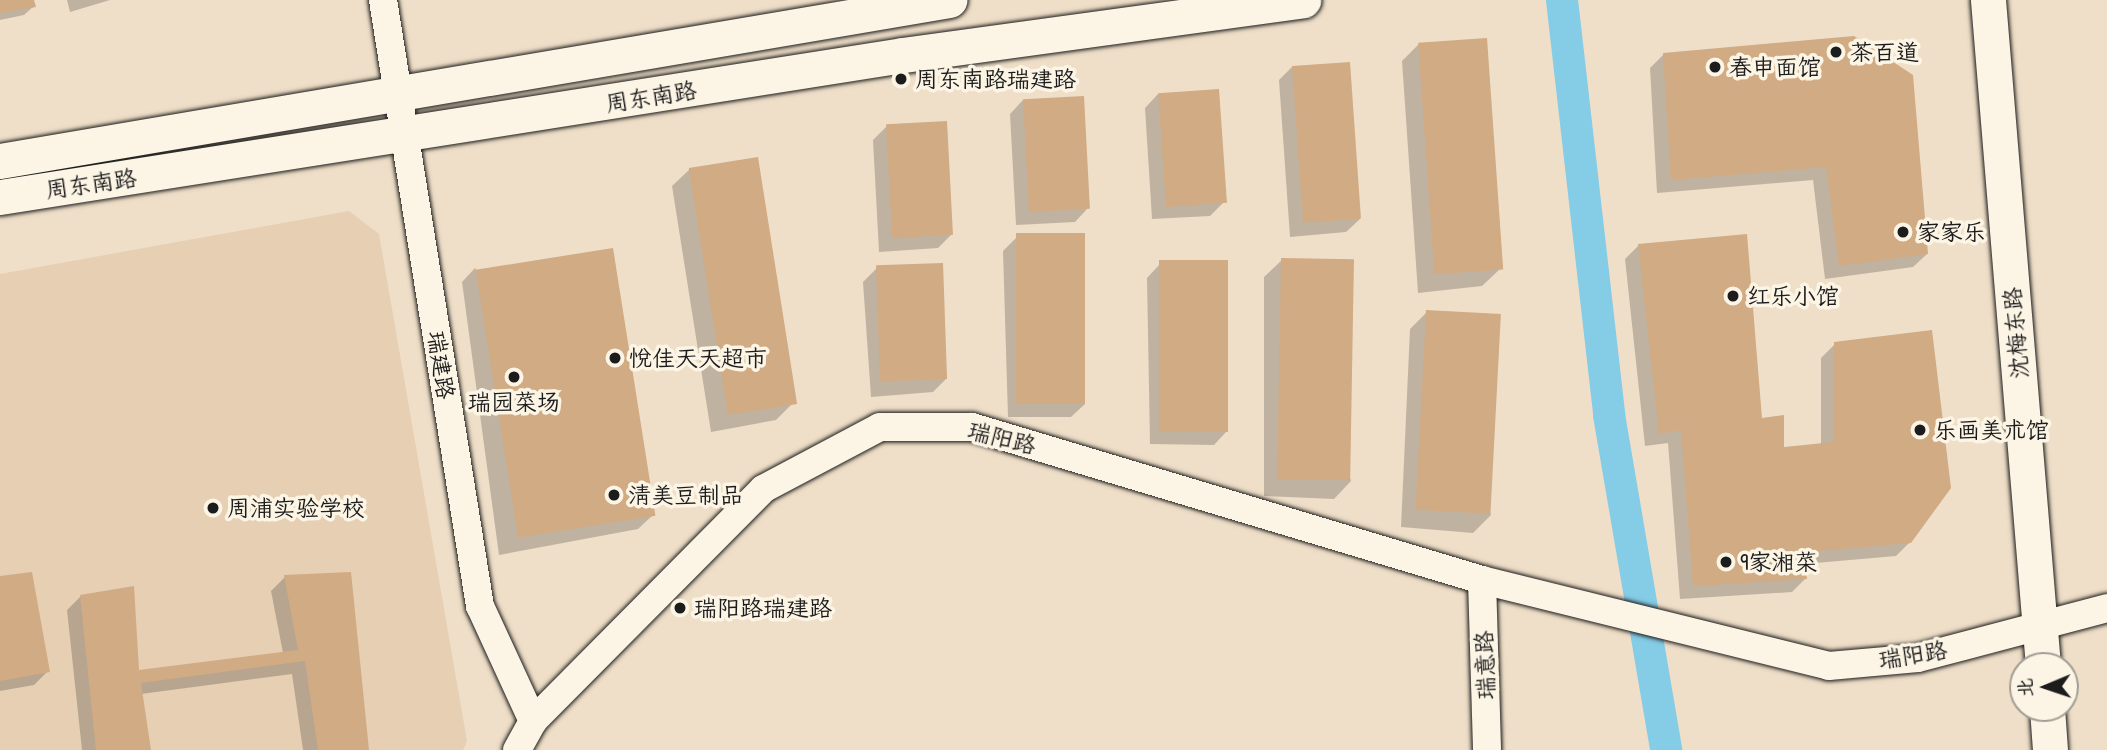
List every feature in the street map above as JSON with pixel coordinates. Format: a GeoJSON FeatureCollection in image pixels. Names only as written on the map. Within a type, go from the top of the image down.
{"type":"FeatureCollection","features":[{"type":"Feature","properties":{"kind":"street","name":"瑞建路"},"geometry":{"type":"LineString","coordinates":[[383,0],[480,606],[533,721]]}},
{"type":"Feature","properties":{"kind":"street"},"geometry":{"type":"LineString","coordinates":[[0,161],[949,0]]}},
{"type":"Feature","properties":{"kind":"street","name":"周东南路"},"geometry":{"type":"LineString","coordinates":[[0,197],[405,138],[903,55],[1303,0]]}},
{"type":"Feature","properties":{"kind":"street","name":"沈梅东路"},"geometry":{"type":"LineString","coordinates":[[1988,0],[2042,652]]}},
{"type":"Feature","properties":{"kind":"street","name":"瑞阳路"},"geometry":{"type":"LineString","coordinates":[[517,750],[533,721],[763,489],[880,427],[972,427],[1482,580],[1829,666],[1918,658],[2107,608]]}},
{"type":"Feature","properties":{"kind":"street","name":"瑞意路"},"geometry":{"type":"LineString","coordinates":[[1482,580],[1487,750]]}},
{"type":"Feature","properties":{"kind":"street"},"geometry":{"type":"LineString","coordinates":[[2047,722],[2050,750]]}},
{"type":"Feature","properties":{"kind":"shaded area","name":"周浦实验学校"},"geometry":{"type":"Polygon","coordinates":[[[349,211],[379,234],[467,741],[463,750],[0,750],[0,274],[349,211]]]}},
{"type":"Feature","properties":{"kind":"building"},"geometry":{"type":"Polygon","coordinates":[[[0,0],[34,0],[36,7],[0,13],[0,0]]]}},
{"type":"Feature","properties":{"kind":"building"},"geometry":{"type":"Polygon","coordinates":[[[1854,36],[1913,75],[1928,254],[1839,266],[1826,167],[1671,180],[1663,53],[1854,36]]]}},
{"type":"Feature","properties":{"kind":"building"},"geometry":{"type":"Polygon","coordinates":[[[1487,38],[1503,269],[1434,274],[1418,43],[1487,38]]]}},
{"type":"Feature","properties":{"kind":"building"},"geometry":{"type":"Polygon","coordinates":[[[1350,62],[1361,219],[1303,223],[1292,66],[1350,62]]]}},
{"type":"Feature","properties":{"kind":"building"},"geometry":{"type":"Polygon","coordinates":[[[1219,89],[1227,203],[1166,207],[1158,93],[1219,89]]]}},
{"type":"Feature","properties":{"kind":"building"},"geometry":{"type":"Polygon","coordinates":[[[1084,96],[1090,209],[1029,212],[1023,99],[1084,96]]]}},
{"type":"Feature","properties":{"kind":"building"},"geometry":{"type":"Polygon","coordinates":[[[947,121],[953,235],[892,238],[886,124],[947,121]]]}},
{"type":"Feature","properties":{"kind":"building"},"geometry":{"type":"Polygon","coordinates":[[[758,157],[797,404],[728,415],[689,168],[758,157]]]}},
{"type":"Feature","properties":{"kind":"building"},"geometry":{"type":"Polygon","coordinates":[[[1016,233],[1085,233],[1085,404],[1016,404],[1016,233]]]}},
{"type":"Feature","properties":{"kind":"building"},"geometry":{"type":"Polygon","coordinates":[[[1747,234],[1762,418],[1784,415],[1784,447],[1834,442],[1834,342],[1932,330],[1951,488],[1911,543],[1805,552],[1807,579],[1693,586],[1681,430],[1659,434],[1638,244],[1747,234]]]}},
{"type":"Feature","properties":{"kind":"building"},"geometry":{"type":"Polygon","coordinates":[[[613,248],[655,516],[518,537],[476,270],[613,248]]]}},
{"type":"Feature","properties":{"kind":"building"},"geometry":{"type":"Polygon","coordinates":[[[1281,258],[1354,259],[1350,480],[1277,479],[1281,258]]]}},
{"type":"Feature","properties":{"kind":"building"},"geometry":{"type":"Polygon","coordinates":[[[1159,260],[1228,260],[1228,432],[1159,432],[1159,260]]]}},
{"type":"Feature","properties":{"kind":"building"},"geometry":{"type":"Polygon","coordinates":[[[943,263],[947,379],[880,381],[876,265],[943,263]]]}},
{"type":"Feature","properties":{"kind":"building"},"geometry":{"type":"Polygon","coordinates":[[[1426,310],[1501,314],[1490,514],[1416,510],[1426,310]]]}},
{"type":"Feature","properties":{"kind":"building"},"geometry":{"type":"Polygon","coordinates":[[[32,572],[50,672],[0,681],[0,576],[32,572]]]}},
{"type":"Feature","properties":{"kind":"building","name":"周浦实验学校"},"geometry":{"type":"Polygon","coordinates":[[[351,572],[369,750],[318,750],[305,661],[141,683],[151,750],[96,750],[80,595],[134,586],[139,670],[298,650],[284,575],[351,572]]]}},
{"type":"Feature","properties":{"kind":"waterway"},"geometry":{"type":"LineString","coordinates":[[1562,0],[1609,415],[1666,750]]}},
{"type":"Feature","properties":{"kind":"place","name":"茶百道"},"geometry":{"type":"Point","coordinates":[1836,52]}},
{"type":"Feature","properties":{"kind":"place","name":"春申面馆"},"geometry":{"type":"Point","coordinates":[1715,67]}},
{"type":"Feature","properties":{"kind":"place","name":"周东南路瑞建路"},"geometry":{"type":"Point","coordinates":[901,79]}},
{"type":"Feature","properties":{"kind":"place","name":"家家乐"},"geometry":{"type":"Point","coordinates":[1903,232]}},
{"type":"Feature","properties":{"kind":"place","name":"红乐小馆"},"geometry":{"type":"Point","coordinates":[1733,296]}},
{"type":"Feature","properties":{"kind":"place","name":"悦佳天天超市"},"geometry":{"type":"Point","coordinates":[615,358]}},
{"type":"Feature","properties":{"kind":"place","name":"瑞园菜场"},"geometry":{"type":"Point","coordinates":[514,377]}},
{"type":"Feature","properties":{"kind":"place","name":"乐画美术馆"},"geometry":{"type":"Point","coordinates":[1920,430]}},
{"type":"Feature","properties":{"kind":"place","name":"清美豆制品"},"geometry":{"type":"Point","coordinates":[614,495]}},
{"type":"Feature","properties":{"kind":"place","name":"周浦实验学校"},"geometry":{"type":"Point","coordinates":[213,508]}},
{"type":"Feature","properties":{"kind":"place","name":"9家湘菜"},"geometry":{"type":"Point","coordinates":[1726,562]}},
{"type":"Feature","properties":{"kind":"place","name":"瑞阳路瑞建路"},"geometry":{"type":"Point","coordinates":[680,608]}}]}
